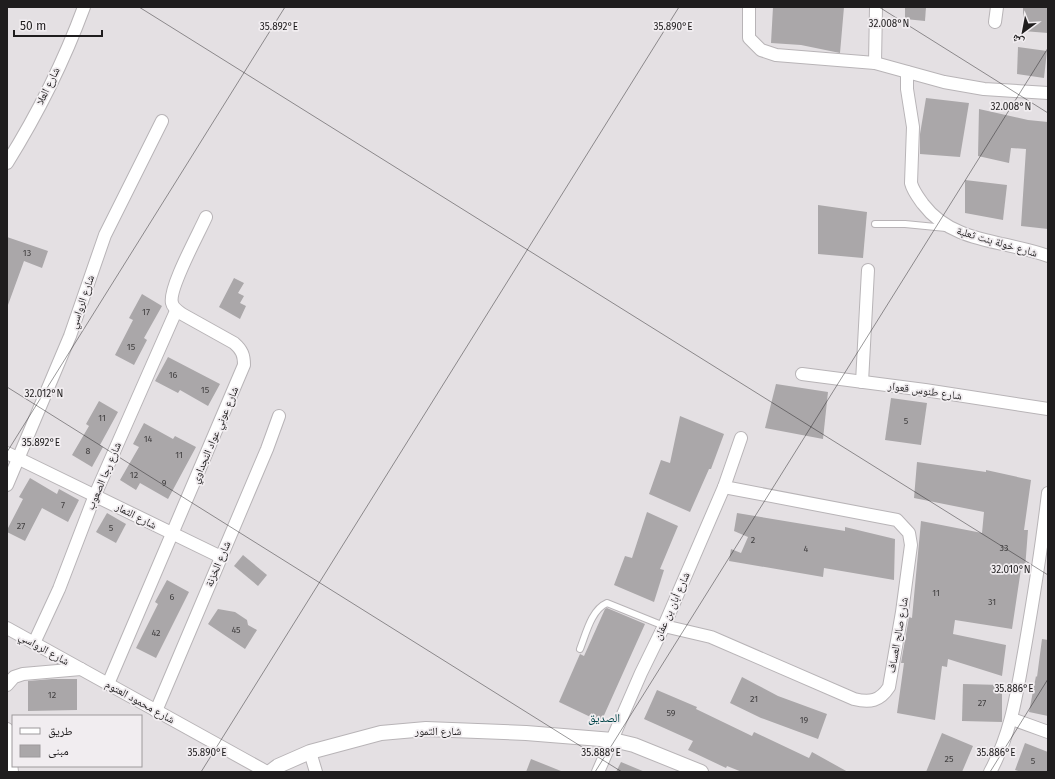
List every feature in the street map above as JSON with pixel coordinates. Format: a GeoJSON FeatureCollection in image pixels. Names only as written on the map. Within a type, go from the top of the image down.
{"type":"FeatureCollection","features":[{"type":"Feature","properties":{"kind":"street","name":"شارع العلا"},"geometry":{"type":"LineString","coordinates":[[7,163],[50,84],[84,7]]}},
{"type":"Feature","properties":{"kind":"street"},"geometry":{"type":"LineString","coordinates":[[749,7],[749,38],[761,50],[787,57],[875,63],[944,82],[984,89],[1048,93]]}},
{"type":"Feature","properties":{"kind":"street"},"geometry":{"type":"LineString","coordinates":[[875,63],[876,7]]}},
{"type":"Feature","properties":{"kind":"street"},"geometry":{"type":"LineString","coordinates":[[995,22],[997,7]]}},
{"type":"Feature","properties":{"kind":"street","name":"شارع خولة بنت ثعلبة"},"geometry":{"type":"LineString","coordinates":[[907,72],[907,89],[913,127],[911,183],[912,188],[928,209],[949,228],[963,235],[1009,245],[1048,256]]}},
{"type":"Feature","properties":{"kind":"street","name":"شارع الرواسي"},"geometry":{"type":"LineString","coordinates":[[7,485],[12,456],[73,329],[105,235],[162,121]]}},
{"type":"Feature","properties":{"kind":"street"},"geometry":{"type":"LineString","coordinates":[[176,310],[172,304],[173,288],[206,217]]}},
{"type":"Feature","properties":{"kind":"street"},"geometry":{"type":"LineString","coordinates":[[862,382],[868,270]]}},
{"type":"Feature","properties":{"kind":"street","name":"شارع رجا الصعوب"},"geometry":{"type":"LineString","coordinates":[[34,643],[59,589],[95,495],[176,310]]}},
{"type":"Feature","properties":{"kind":"street","name":"شارع عوني عواد النجداوي"},"geometry":{"type":"LineString","coordinates":[[108,684],[241,375],[244,356],[241,349],[234,343],[176,310]]}},
{"type":"Feature","properties":{"kind":"street","name":"شارع طنوس قعوار"},"geometry":{"type":"LineString","coordinates":[[802,374],[1048,409]]}},
{"type":"Feature","properties":{"kind":"street","name":"شارع الخزنة"},"geometry":{"type":"LineString","coordinates":[[156,711],[267,449],[279,416]]}},
{"type":"Feature","properties":{"kind":"street","name":"شارع أبان بن عفان"},"geometry":{"type":"LineString","coordinates":[[598,772],[613,740],[640,673],[664,626],[724,486],[741,438]]}},
{"type":"Feature","properties":{"kind":"street","name":"شارع الثمار"},"geometry":{"type":"LineString","coordinates":[[12,456],[221,557]]}},
{"type":"Feature","properties":{"kind":"street","name":"شارع صالح العساف"},"geometry":{"type":"LineString","coordinates":[[664,626],[711,637],[854,699],[866,702],[874,701],[885,693],[889,687],[910,564],[911,539],[906,528],[897,520],[724,486]]}},
{"type":"Feature","properties":{"kind":"street"},"geometry":{"type":"LineString","coordinates":[[990,772],[1003,746],[1012,719],[1039,566],[1048,493]]}},
{"type":"Feature","properties":{"kind":"street","name":"شارع الرواسي"},"geometry":{"type":"LineString","coordinates":[[7,628],[81,669]]}},
{"type":"Feature","properties":{"kind":"street"},"geometry":{"type":"LineString","coordinates":[[7,685],[14,677],[23,674],[81,669]]}},
{"type":"Feature","properties":{"kind":"street","name":"شارع محمود العتوم"},"geometry":{"type":"LineString","coordinates":[[81,669],[267,772]]}},
{"type":"Feature","properties":{"kind":"street"},"geometry":{"type":"LineString","coordinates":[[1012,719],[1048,732]]}},
{"type":"Feature","properties":{"kind":"street"},"geometry":{"type":"LineString","coordinates":[[7,728],[12,772]]}},
{"type":"Feature","properties":{"kind":"street","name":"شارع التمور"},"geometry":{"type":"LineString","coordinates":[[270,772],[278,766],[310,752],[380,734],[426,729],[526,733],[613,740],[634,745],[701,772]]}},
{"type":"Feature","properties":{"kind":"street"},"geometry":{"type":"LineString","coordinates":[[310,752],[316,772]]}},
{"type":"Feature","properties":{"kind":"lane"},"geometry":{"type":"LineString","coordinates":[[875,224],[905,224],[949,228]]}},
{"type":"Feature","properties":{"kind":"lane"},"geometry":{"type":"LineString","coordinates":[[580,649],[597,612],[607,603],[664,626]]}},
{"type":"Feature","properties":{"kind":"building"},"geometry":{"type":"Polygon","coordinates":[[[773,7],[844,7],[840,53],[801,45],[771,43],[773,7]]]}},
{"type":"Feature","properties":{"kind":"building"},"geometry":{"type":"Polygon","coordinates":[[[905,7],[926,7],[925,21],[905,19],[905,7]]]}},
{"type":"Feature","properties":{"kind":"building"},"geometry":{"type":"Polygon","coordinates":[[[1023,7],[1048,7],[1048,33],[1023,31],[1023,7]]]}},
{"type":"Feature","properties":{"kind":"building"},"geometry":{"type":"Polygon","coordinates":[[[1018,47],[1047,51],[1044,78],[1017,74],[1018,47]]]}},
{"type":"Feature","properties":{"kind":"building"},"geometry":{"type":"Polygon","coordinates":[[[926,98],[969,103],[960,157],[920,154],[920,134],[926,98]]]}},
{"type":"Feature","properties":{"kind":"building"},"geometry":{"type":"Polygon","coordinates":[[[979,109],[1028,120],[1048,122],[1048,229],[1021,226],[1026,149],[1011,148],[1009,163],[978,156],[979,109]]]}},
{"type":"Feature","properties":{"kind":"building"},"geometry":{"type":"Polygon","coordinates":[[[965,180],[1007,185],[1003,220],[965,213],[965,180]]]}},
{"type":"Feature","properties":{"kind":"building"},"geometry":{"type":"Polygon","coordinates":[[[818,205],[867,212],[863,258],[818,254],[818,205]]]}},
{"type":"Feature","properties":{"kind":"building"},"geometry":{"type":"Polygon","coordinates":[[[7,237],[48,251],[42,268],[24,261],[8,305],[7,237]]]}},
{"type":"Feature","properties":{"kind":"building"},"geometry":{"type":"Polygon","coordinates":[[[234,278],[244,283],[238,293],[244,296],[240,303],[246,306],[240,319],[219,307],[234,278]]]}},
{"type":"Feature","properties":{"kind":"building"},"geometry":{"type":"Polygon","coordinates":[[[142,294],[162,306],[144,338],[147,340],[134,365],[115,355],[133,320],[129,318],[142,294]]]}},
{"type":"Feature","properties":{"kind":"building"},"geometry":{"type":"Polygon","coordinates":[[[168,357],[220,384],[208,406],[180,390],[178,393],[155,381],[168,357]]]}},
{"type":"Feature","properties":{"kind":"building"},"geometry":{"type":"Polygon","coordinates":[[[776,384],[828,392],[823,439],[765,428],[776,384]]]}},
{"type":"Feature","properties":{"kind":"building"},"geometry":{"type":"Polygon","coordinates":[[[891,398],[927,403],[921,445],[885,440],[891,398]]]}},
{"type":"Feature","properties":{"kind":"building"},"geometry":{"type":"Polygon","coordinates":[[[99,401],[118,412],[100,445],[103,447],[92,467],[72,455],[89,426],[86,424],[99,401]]]}},
{"type":"Feature","properties":{"kind":"building"},"geometry":{"type":"Polygon","coordinates":[[[680,416],[724,434],[711,469],[709,469],[690,512],[649,494],[661,460],[670,463],[680,416]]]}},
{"type":"Feature","properties":{"kind":"building"},"geometry":{"type":"Polygon","coordinates":[[[144,423],[173,439],[175,436],[196,447],[168,499],[140,483],[136,490],[120,480],[139,447],[133,444],[144,423]]]}},
{"type":"Feature","properties":{"kind":"building"},"geometry":{"type":"Polygon","coordinates":[[[917,462],[986,472],[986,470],[1031,480],[1024,530],[1028,530],[1025,569],[1021,569],[1012,629],[955,620],[953,634],[1006,645],[1002,676],[948,659],[947,667],[942,666],[935,720],[897,713],[904,663],[901,663],[909,617],[912,618],[921,521],[982,533],[984,512],[914,498],[917,462]]]}},
{"type":"Feature","properties":{"kind":"building"},"geometry":{"type":"Polygon","coordinates":[[[30,478],[57,494],[59,489],[79,500],[68,522],[42,508],[25,541],[7,532],[7,530],[23,499],[19,497],[30,478]]]}},
{"type":"Feature","properties":{"kind":"building"},"geometry":{"type":"Polygon","coordinates":[[[647,512],[678,526],[660,569],[664,570],[654,602],[614,585],[625,556],[632,558],[647,512]]]}},
{"type":"Feature","properties":{"kind":"building"},"geometry":{"type":"Polygon","coordinates":[[[107,513],[126,524],[116,543],[96,532],[107,513]]]}},
{"type":"Feature","properties":{"kind":"building"},"geometry":{"type":"Polygon","coordinates":[[[737,513],[845,531],[845,527],[895,539],[894,580],[824,568],[823,577],[729,561],[731,549],[741,553],[748,537],[734,531],[737,513]]]}},
{"type":"Feature","properties":{"kind":"building"},"geometry":{"type":"Polygon","coordinates":[[[243,555],[267,575],[258,586],[234,566],[243,555]]]}},
{"type":"Feature","properties":{"kind":"building"},"geometry":{"type":"Polygon","coordinates":[[[167,580],[189,592],[156,658],[136,648],[158,604],[155,602],[167,580]]]}},
{"type":"Feature","properties":{"kind":"building"},"geometry":{"type":"Polygon","coordinates":[[[607,608],[645,624],[601,722],[559,702],[580,654],[584,656],[605,609],[607,608]]]}},
{"type":"Feature","properties":{"kind":"building"},"geometry":{"type":"Polygon","coordinates":[[[218,609],[235,612],[247,620],[248,625],[257,630],[245,649],[208,624],[218,609]]]}},
{"type":"Feature","properties":{"kind":"building"},"geometry":{"type":"Polygon","coordinates":[[[1042,639],[1048,640],[1048,716],[1029,712],[1036,676],[1037,677],[1042,639]]]}},
{"type":"Feature","properties":{"kind":"building"},"geometry":{"type":"Polygon","coordinates":[[[742,677],[778,696],[827,714],[818,739],[761,718],[730,703],[742,677]]]}},
{"type":"Feature","properties":{"kind":"building"},"geometry":{"type":"Polygon","coordinates":[[[77,679],[77,710],[28,711],[28,681],[77,679]]]}},
{"type":"Feature","properties":{"kind":"building"},"geometry":{"type":"Polygon","coordinates":[[[963,684],[1002,685],[1002,722],[962,721],[963,684]]]}},
{"type":"Feature","properties":{"kind":"building"},"geometry":{"type":"Polygon","coordinates":[[[657,690],[697,707],[696,709],[752,736],[754,732],[809,758],[812,752],[848,772],[742,772],[727,766],[726,768],[688,750],[693,741],[644,719],[657,690]]]}},
{"type":"Feature","properties":{"kind":"building"},"geometry":{"type":"Polygon","coordinates":[[[942,733],[973,746],[962,772],[926,772],[942,733]]]}},
{"type":"Feature","properties":{"kind":"building"},"geometry":{"type":"Polygon","coordinates":[[[1025,743],[1048,752],[1048,772],[1021,772],[1015,770],[1025,743]]]}},
{"type":"Feature","properties":{"kind":"building"},"geometry":{"type":"Polygon","coordinates":[[[531,759],[561,771],[561,772],[526,772],[531,759]]]}},
{"type":"Feature","properties":{"kind":"building"},"geometry":{"type":"Polygon","coordinates":[[[621,762],[645,772],[616,772],[621,762]]]}},
{"type":"Feature","properties":{"kind":"district","name":"الصديق"},"geometry":{"type":"Point","coordinates":[604,718]}}]}
